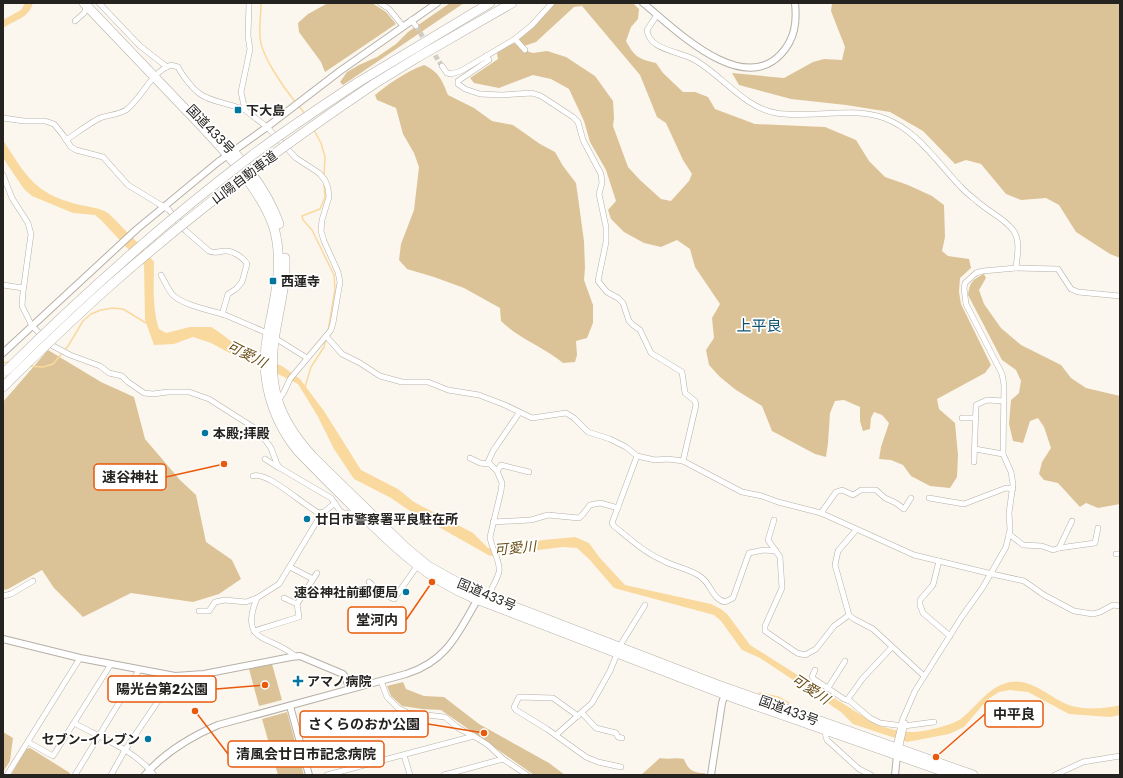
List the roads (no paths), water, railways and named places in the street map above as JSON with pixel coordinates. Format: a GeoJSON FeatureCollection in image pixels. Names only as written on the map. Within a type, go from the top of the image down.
{"type":"FeatureCollection","features":[{"type":"Feature","properties":{"kind":"highway"},"geometry":{"type":"LineString","coordinates":[[410,50],[479,3]]}},
{"type":"Feature","properties":{"kind":"highway","name":"山陽自動車道"},"geometry":{"type":"LineString","coordinates":[[3,387],[8,373],[62,316],[110,272],[187,206],[250,157],[357,83],[490,3]]}},
{"type":"Feature","properties":{"kind":"highway","name":"山陽自動車道"},"geometry":{"type":"LineString","coordinates":[[8,373],[204,207],[315,124],[374,84],[512,3]]}},
{"type":"Feature","properties":{"kind":"highway"},"geometry":{"type":"LineString","coordinates":[[466,29],[517,3]]}},
{"type":"Feature","properties":{"kind":"highway","name":"国道433号"},"geometry":{"type":"LineString","coordinates":[[86,4],[156,77],[188,105],[264,191],[276,214],[280,228],[284,254],[285,278],[271,335],[267,387],[272,407],[289,440],[303,456],[360,508],[428,566],[471,590],[618,650],[824,730],[898,747],[954,775]]}},
{"type":"Feature","properties":{"kind":"highway","name":"国道433号"},"geometry":{"type":"LineString","coordinates":[[269,372],[286,423],[298,442],[417,566],[474,601],[618,650]]}},
{"type":"Feature","properties":{"kind":"highway","name":"国道433号"},"geometry":{"type":"LineString","coordinates":[[726,691],[898,747],[973,775]]}},
{"type":"Feature","properties":{"kind":"street"},"geometry":{"type":"LineString","coordinates":[[99,3],[140,46],[166,67]]}},
{"type":"Feature","properties":{"kind":"street"},"geometry":{"type":"LineString","coordinates":[[245,110],[241,92],[250,49],[248,36],[249,3]]}},
{"type":"Feature","properties":{"kind":"street"},"geometry":{"type":"LineString","coordinates":[[380,3],[388,9],[403,26]]}},
{"type":"Feature","properties":{"kind":"street"},"geometry":{"type":"LineString","coordinates":[[3,353],[137,229],[164,206],[230,153],[267,127],[340,71],[403,26],[414,23],[437,3]]}},
{"type":"Feature","properties":{"kind":"street"},"geometry":{"type":"LineString","coordinates":[[442,66],[447,73],[451,74],[461,71],[515,39],[532,26],[552,3]]}},
{"type":"Feature","properties":{"kind":"street"},"geometry":{"type":"LineString","coordinates":[[643,3],[682,37],[706,53],[727,63],[740,67],[753,67],[771,62],[786,48],[792,39],[796,23],[795,3]]}},
{"type":"Feature","properties":{"kind":"street"},"geometry":{"type":"LineString","coordinates":[[75,21],[84,13],[86,4]]}},
{"type":"Feature","properties":{"kind":"street"},"geometry":{"type":"LineString","coordinates":[[657,15],[647,30],[649,38],[653,42],[693,59],[711,71],[735,93],[765,110],[785,114],[869,114],[882,117],[905,128],[915,136],[961,187],[985,209],[1005,222],[1014,230],[1018,241],[1016,268]]}},
{"type":"Feature","properties":{"kind":"street"},"geometry":{"type":"LineString","coordinates":[[515,39],[525,50]]}},
{"type":"Feature","properties":{"kind":"street"},"geometry":{"type":"LineString","coordinates":[[486,56],[489,60],[458,81],[458,84],[465,89],[480,94],[537,94],[568,113],[578,122],[583,140],[601,174],[602,183],[599,194],[606,227],[606,242],[598,281],[606,292],[623,302],[629,321],[632,326],[640,330],[651,352],[682,372],[685,393],[695,401],[696,405],[683,461]]}},
{"type":"Feature","properties":{"kind":"street"},"geometry":{"type":"LineString","coordinates":[[66,140],[99,119],[120,113],[127,109],[156,77],[166,67],[171,65],[178,67],[183,76],[200,94],[208,98],[235,105],[245,110],[267,127],[296,158],[322,176],[328,188],[329,197],[322,220],[321,231],[338,272],[340,282],[333,325],[326,336],[289,380],[285,391],[278,402]]}},
{"type":"Feature","properties":{"kind":"street"},"geometry":{"type":"LineString","coordinates":[[3,118],[50,122],[58,127],[73,149],[102,157],[127,184],[169,210],[189,233],[209,251],[216,253],[229,251],[245,261],[246,268],[243,279],[236,289],[229,293],[223,311],[225,315]]}},
{"type":"Feature","properties":{"kind":"street"},"geometry":{"type":"LineString","coordinates":[[3,175],[12,198],[28,223],[30,234],[22,306],[32,326],[53,346],[70,355],[100,366],[109,372],[122,376],[144,393],[189,392],[209,399],[253,427],[261,434],[271,448],[280,468]]}},
{"type":"Feature","properties":{"kind":"street"},"geometry":{"type":"LineString","coordinates":[[895,775],[898,747],[905,712],[924,676],[992,574],[1006,548],[1009,534],[1009,513],[1013,484],[1011,472],[1003,454],[1004,401],[1002,374],[966,304],[964,288],[965,283],[976,273],[983,271],[1016,268],[1058,269],[1071,289],[1078,292],[1120,296]]}},
{"type":"Feature","properties":{"kind":"street"},"geometry":{"type":"LineString","coordinates":[[161,275],[173,296],[178,299],[187,304],[240,320],[271,335],[307,358]]}},
{"type":"Feature","properties":{"kind":"street"},"geometry":{"type":"LineString","coordinates":[[3,285],[23,288]]}},
{"type":"Feature","properties":{"kind":"street"},"geometry":{"type":"LineString","coordinates":[[326,336],[342,354],[360,363],[380,376],[402,382],[428,382],[448,390],[479,396],[505,405],[532,418],[566,413],[588,432],[610,439],[626,448],[636,456],[655,460],[668,458],[683,461],[742,492],[762,496],[778,502],[821,513],[914,555],[1024,581],[1044,595],[1074,611],[1093,614],[1113,606],[1120,606]]}},
{"type":"Feature","properties":{"kind":"street"},"geometry":{"type":"LineString","coordinates":[[974,462],[976,405],[987,400],[1004,401]]}},
{"type":"Feature","properties":{"kind":"street"},"geometry":{"type":"LineString","coordinates":[[488,464],[493,451],[519,413]]}},
{"type":"Feature","properties":{"kind":"street"},"geometry":{"type":"LineString","coordinates":[[962,418],[976,418]]}},
{"type":"Feature","properties":{"kind":"street"},"geometry":{"type":"LineString","coordinates":[[975,449],[1003,454]]}},
{"type":"Feature","properties":{"kind":"street"},"geometry":{"type":"LineString","coordinates":[[636,456],[612,521],[614,526],[639,546],[656,557],[701,577],[716,598],[724,602],[733,598],[748,553],[764,550],[776,551]]}},
{"type":"Feature","properties":{"kind":"street"},"geometry":{"type":"LineString","coordinates":[[145,775],[152,772],[170,752],[198,734],[218,725],[413,672],[439,657],[455,640],[474,601],[488,596],[499,572],[490,537],[502,487],[501,479],[497,472],[488,464],[480,463],[470,458]]}},
{"type":"Feature","properties":{"kind":"street"},"geometry":{"type":"LineString","coordinates":[[265,459],[329,497],[335,502],[340,511],[344,513],[353,513],[360,508]]}},
{"type":"Feature","properties":{"kind":"street"},"geometry":{"type":"LineString","coordinates":[[497,472],[501,465],[529,472]]}},
{"type":"Feature","properties":{"kind":"street"},"geometry":{"type":"LineString","coordinates":[[253,476],[256,475],[272,481],[316,511],[322,513]]}},
{"type":"Feature","properties":{"kind":"street"},"geometry":{"type":"LineString","coordinates":[[929,498],[964,504],[1006,488],[1013,489]]}},
{"type":"Feature","properties":{"kind":"street"},"geometry":{"type":"LineString","coordinates":[[821,513],[836,492],[842,490],[853,494],[862,490],[876,490],[885,498],[904,509],[912,498]]}},
{"type":"Feature","properties":{"kind":"street"},"geometry":{"type":"LineString","coordinates":[[199,611],[209,612],[215,602],[225,600],[246,602],[257,598],[279,584],[322,513],[335,502]]}},
{"type":"Feature","properties":{"kind":"street"},"geometry":{"type":"LineString","coordinates":[[494,522],[530,520],[548,515],[579,518],[590,505],[599,503],[618,508]]}},
{"type":"Feature","properties":{"kind":"street"},"geometry":{"type":"LineString","coordinates":[[774,520],[768,540],[780,559],[782,588],[764,629],[797,653],[805,655],[816,649],[834,626],[849,615]]}},
{"type":"Feature","properties":{"kind":"street"},"geometry":{"type":"LineString","coordinates":[[1059,548],[1072,521]]}},
{"type":"Feature","properties":{"kind":"street"},"geometry":{"type":"LineString","coordinates":[[1009,534],[1024,546],[1042,546],[1053,550],[1095,543],[1098,528]]}},
{"type":"Feature","properties":{"kind":"street"},"geometry":{"type":"LineString","coordinates":[[856,530],[838,551],[835,565],[849,615],[873,629],[924,676]]}},
{"type":"Feature","properties":{"kind":"street"},"geometry":{"type":"LineString","coordinates":[[939,561],[932,585],[920,600],[920,605],[923,613],[950,636]]}},
{"type":"Feature","properties":{"kind":"street"},"geometry":{"type":"LineString","coordinates":[[290,566],[313,579]]}},
{"type":"Feature","properties":{"kind":"street"},"geometry":{"type":"LineString","coordinates":[[369,582],[382,594],[394,599],[415,569]]}},
{"type":"Feature","properties":{"kind":"street"},"geometry":{"type":"LineString","coordinates":[[254,631],[299,617],[297,604],[317,573]]}},
{"type":"Feature","properties":{"kind":"street"},"geometry":{"type":"LineString","coordinates":[[3,596],[11,594],[33,581]]}},
{"type":"Feature","properties":{"kind":"street"},"geometry":{"type":"LineString","coordinates":[[257,598],[251,611],[251,621],[254,631],[261,638],[288,649],[296,656]]}},
{"type":"Feature","properties":{"kind":"street"},"geometry":{"type":"LineString","coordinates":[[284,598],[297,604]]}},
{"type":"Feature","properties":{"kind":"street"},"geometry":{"type":"LineString","coordinates":[[556,735],[594,700],[610,672],[618,650],[645,605]]}},
{"type":"Feature","properties":{"kind":"street"},"geometry":{"type":"LineString","coordinates":[[3,640],[80,658],[175,676],[211,673],[300,656],[343,674],[346,678],[349,690]]}},
{"type":"Feature","properties":{"kind":"street"},"geometry":{"type":"LineString","coordinates":[[847,700],[863,678],[892,647]]}},
{"type":"Feature","properties":{"kind":"street"},"geometry":{"type":"LineString","coordinates":[[8,775],[80,658]]}},
{"type":"Feature","properties":{"kind":"street"},"geometry":{"type":"LineString","coordinates":[[828,688],[845,661]]}},
{"type":"Feature","properties":{"kind":"street"},"geometry":{"type":"LineString","coordinates":[[28,742],[53,756],[111,664]]}},
{"type":"Feature","properties":{"kind":"street"},"geometry":{"type":"LineString","coordinates":[[75,775],[139,670]]}},
{"type":"Feature","properties":{"kind":"street"},"geometry":{"type":"LineString","coordinates":[[815,670],[813,678],[851,702],[875,721],[902,727],[934,722]]}},
{"type":"Feature","properties":{"kind":"street"},"geometry":{"type":"LineString","coordinates":[[111,775],[125,750],[175,676]]}},
{"type":"Feature","properties":{"kind":"street"},"geometry":{"type":"LineString","coordinates":[[381,681],[387,697],[398,708],[408,713],[445,718],[458,728],[488,745],[503,759],[527,775]]}},
{"type":"Feature","properties":{"kind":"street"},"geometry":{"type":"LineString","coordinates":[[711,775],[726,691]]}},
{"type":"Feature","properties":{"kind":"street"},"geometry":{"type":"LineString","coordinates":[[621,767],[592,760],[556,735],[514,709],[514,705],[518,698],[553,698],[580,714],[596,728],[616,733],[618,737],[622,738]]}},
{"type":"Feature","properties":{"kind":"street"},"geometry":{"type":"LineString","coordinates":[[290,706],[309,775]]}},
{"type":"Feature","properties":{"kind":"street"},"geometry":{"type":"LineString","coordinates":[[74,723],[125,750],[146,764],[152,772]]}},
{"type":"Feature","properties":{"kind":"street"},"geometry":{"type":"LineString","coordinates":[[824,730],[827,740],[859,769],[871,775]]}},
{"type":"Feature","properties":{"kind":"street"},"geometry":{"type":"LineString","coordinates":[[327,775],[474,736]]}},
{"type":"Feature","properties":{"kind":"street"},"geometry":{"type":"LineString","coordinates":[[404,755],[410,775]]}},
{"type":"Feature","properties":{"kind":"street"},"geometry":{"type":"LineString","coordinates":[[1055,775],[1083,762],[1120,756]]}},
{"type":"Feature","properties":{"kind":"street"},"geometry":{"type":"LineString","coordinates":[[444,775],[503,759]]}},
{"type":"Feature","properties":{"kind":"water"},"geometry":{"type":"Polygon","coordinates":[[[25,3],[33,3],[28,12],[21,18],[3,28],[3,20],[21,10],[25,3]]]}},
{"type":"Feature","properties":{"kind":"water","name":"可愛川"},"geometry":{"type":"Polygon","coordinates":[[[3,140],[18,163],[32,181],[40,188],[62,199],[80,205],[101,209],[108,213],[150,257],[154,262],[154,304],[159,329],[166,333],[190,327],[211,327],[249,352],[282,366],[300,379],[324,411],[361,470],[398,489],[414,502],[473,533],[488,548],[501,548],[543,540],[575,537],[589,543],[599,557],[625,585],[711,604],[721,609],[728,615],[750,645],[877,725],[894,730],[915,732],[937,728],[958,721],[996,687],[1010,682],[1026,683],[1041,689],[1062,702],[1074,707],[1094,708],[1120,705],[1120,715],[1110,717],[1069,714],[1028,692],[1010,690],[999,692],[987,700],[964,727],[949,734],[907,742],[853,724],[841,712],[760,658],[742,650],[721,621],[714,615],[614,588],[589,559],[577,548],[563,547],[490,556],[407,509],[391,498],[354,479],[334,449],[317,415],[298,384],[239,358],[211,343],[193,337],[174,344],[154,345],[145,320],[144,265],[136,255],[128,249],[95,215],[73,213],[32,196],[24,189],[3,158],[3,140]]]}},
{"type":"Feature","properties":{"kind":"waterway"},"geometry":{"type":"LineString","coordinates":[[261,3],[260,38],[262,46],[274,72],[296,103]]}},
{"type":"Feature","properties":{"kind":"waterway"},"geometry":{"type":"LineString","coordinates":[[299,106],[305,114]]}},
{"type":"Feature","properties":{"kind":"waterway"},"geometry":{"type":"LineString","coordinates":[[314,130],[321,143],[325,157],[324,175]]}},
{"type":"Feature","properties":{"kind":"waterway"},"geometry":{"type":"LineString","coordinates":[[324,185],[325,197],[320,209],[302,216],[303,220],[312,230],[334,275],[335,289],[328,331]]}},
{"type":"Feature","properties":{"kind":"waterway"},"geometry":{"type":"LineString","coordinates":[[28,366],[43,367],[53,364],[68,346],[83,321],[91,314],[101,310],[113,308],[123,309],[146,323]]}},
{"type":"Feature","properties":{"kind":"waterway"},"geometry":{"type":"LineString","coordinates":[[305,387],[311,367],[324,347],[326,338]]}},
{"type":"Feature","properties":{"kind":"waterway"},"geometry":{"type":"LineString","coordinates":[[3,363],[9,362]]}},
{"type":"Feature","properties":{"kind":"waterway"},"geometry":{"type":"LineString","coordinates":[[759,693],[778,697],[789,703]]}},
{"type":"Feature","properties":{"kind":"tunnel"},"geometry":{"type":"LineString","coordinates":[[416,26],[426,42]]}},
{"type":"Feature","properties":{"kind":"tunnel"},"geometry":{"type":"LineString","coordinates":[[431,49],[442,66]]}},
{"type":"Feature","properties":{"kind":"place","name":"下大島"},"geometry":{"type":"Point","coordinates":[238,110]}},
{"type":"Feature","properties":{"kind":"place","name":"西蓮寺"},"geometry":{"type":"Point","coordinates":[273,281]}},
{"type":"Feature","properties":{"kind":"place","name":"本殿;拝殿"},"geometry":{"type":"Point","coordinates":[205,433]}},
{"type":"Feature","properties":{"kind":"place","name":"速谷神社"},"geometry":{"type":"Point","coordinates":[224,464]}},
{"type":"Feature","properties":{"kind":"place","name":"廿日市警察署平良駐在所"},"geometry":{"type":"Point","coordinates":[307,519]}},
{"type":"Feature","properties":{"kind":"place","name":"堂河内"},"geometry":{"type":"Point","coordinates":[432,582]}},
{"type":"Feature","properties":{"kind":"place","name":"速谷神社前郵便局"},"geometry":{"type":"Point","coordinates":[406,592]}},
{"type":"Feature","properties":{"kind":"place","name":"アマノ病院"},"geometry":{"type":"Point","coordinates":[298,681]}},
{"type":"Feature","properties":{"kind":"place","name":"陽光台第2公園"},"geometry":{"type":"Point","coordinates":[265,685]}},
{"type":"Feature","properties":{"kind":"place","name":"清風会廿日市記念病院"},"geometry":{"type":"Point","coordinates":[195,711]}},
{"type":"Feature","properties":{"kind":"place","name":"さくらのおか公園"},"geometry":{"type":"Point","coordinates":[484,733]}},
{"type":"Feature","properties":{"kind":"place","name":"セブン-イレブン"},"geometry":{"type":"Point","coordinates":[148,739]}},
{"type":"Feature","properties":{"kind":"place","name":"中平良"},"geometry":{"type":"Point","coordinates":[936,757]}},
{"type":"Feature","properties":{"kind":"district","name":"上平良"},"geometry":{"type":"Point","coordinates":[759,326]}}]}
